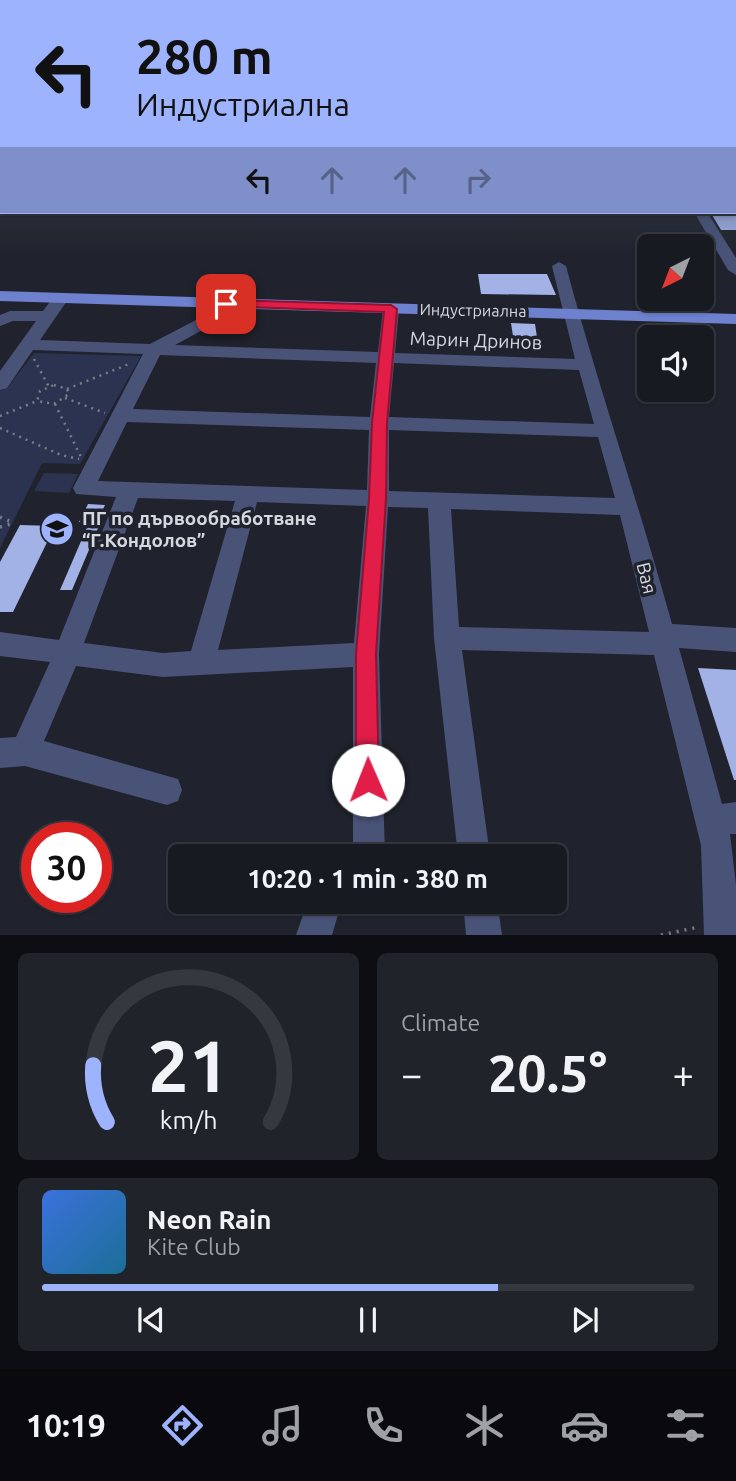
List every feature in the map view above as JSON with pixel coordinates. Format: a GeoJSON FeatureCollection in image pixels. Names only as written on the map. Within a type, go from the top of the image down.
{"type":"FeatureCollection","features":[{"type":"Feature","properties":{"kind":"main road","name":"Индустриална"},"geometry":{"type":"LineString","coordinates":[[0,296],[736,318]]}},
{"type":"Feature","properties":{"kind":"street"},"geometry":{"type":"LineString","coordinates":[[701,214],[736,270]]}},
{"type":"Feature","properties":{"kind":"street","name":"Вая"},"geometry":{"type":"LineString","coordinates":[[559,266],[629,507],[662,639],[725,835],[722,935]]}},
{"type":"Feature","properties":{"kind":"street"},"geometry":{"type":"LineString","coordinates":[[0,384],[61,298]]}},
{"type":"Feature","properties":{"kind":"street"},"geometry":{"type":"LineString","coordinates":[[226,304],[222,313],[153,352],[83,488],[629,507]]}},
{"type":"Feature","properties":{"kind":"street"},"geometry":{"type":"LineString","coordinates":[[369,844],[366,654],[378,499],[379,423],[391,309]]}},
{"type":"Feature","properties":{"kind":"street"},"geometry":{"type":"LineString","coordinates":[[0,321],[24,315],[49,316]]}},
{"type":"Feature","properties":{"kind":"street","name":"Марин Дринов"},"geometry":{"type":"LineString","coordinates":[[28,346],[586,365]]}},
{"type":"Feature","properties":{"kind":"street"},"geometry":{"type":"LineString","coordinates":[[120,417],[606,431]]}},
{"type":"Feature","properties":{"kind":"street"},"geometry":{"type":"LineString","coordinates":[[130,489],[67,651],[13,752],[167,790]]}},
{"type":"Feature","properties":{"kind":"street"},"geometry":{"type":"LineString","coordinates":[[201,662],[248,494]]}},
{"type":"Feature","properties":{"kind":"street"},"geometry":{"type":"LineString","coordinates":[[439,500],[447,638],[473,844]]}},
{"type":"Feature","properties":{"kind":"street"},"geometry":{"type":"LineString","coordinates":[[447,638],[736,640]]}},
{"type":"Feature","properties":{"kind":"street"},"geometry":{"type":"LineString","coordinates":[[0,644],[67,651],[131,663],[163,665],[366,654]]}},
{"type":"Feature","properties":{"kind":"street"},"geometry":{"type":"LineString","coordinates":[[314,935],[321,914]]}},
{"type":"Feature","properties":{"kind":"street"},"geometry":{"type":"LineString","coordinates":[[482,914],[484,935]]}},
{"type":"Feature","properties":{"kind":"path"},"geometry":{"type":"LineString","coordinates":[[28,346],[49,387]]}},
{"type":"Feature","properties":{"kind":"path"},"geometry":{"type":"LineString","coordinates":[[67,389],[153,352]]}},
{"type":"Feature","properties":{"kind":"path"},"geometry":{"type":"LineString","coordinates":[[59,385],[67,389],[69,394],[55,404],[44,405],[37,401],[40,391],[49,387],[59,385]]}},
{"type":"Feature","properties":{"kind":"path"},"geometry":{"type":"LineString","coordinates":[[65,398],[120,417]]}},
{"type":"Feature","properties":{"kind":"path"},"geometry":{"type":"LineString","coordinates":[[0,416],[37,401]]}},
{"type":"Feature","properties":{"kind":"path"},"geometry":{"type":"LineString","coordinates":[[0,428],[61,455],[83,460],[55,404]]}},
{"type":"Feature","properties":{"kind":"path"},"geometry":{"type":"LineString","coordinates":[[0,517],[14,523],[0,527]]}},
{"type":"Feature","properties":{"kind":"shaded area"},"geometry":{"type":"Polygon","coordinates":[[[34,353],[141,356],[80,464],[42,463],[0,548],[0,391],[8,387],[34,353]]]}},
{"type":"Feature","properties":{"kind":"shaded area"},"geometry":{"type":"Polygon","coordinates":[[[44,473],[78,474],[69,493],[34,491],[44,473]]]}},
{"type":"Feature","properties":{"kind":"building"},"geometry":{"type":"Polygon","coordinates":[[[712,215],[736,216],[736,230],[721,230],[712,215]]]}},
{"type":"Feature","properties":{"kind":"building"},"geometry":{"type":"Polygon","coordinates":[[[478,274],[547,274],[556,295],[481,294],[478,274]]]}},
{"type":"Feature","properties":{"kind":"building"},"geometry":{"type":"Polygon","coordinates":[[[511,323],[535,324],[537,337],[513,336],[511,323]]]}},
{"type":"Feature","properties":{"kind":"building"},"geometry":{"type":"Polygon","coordinates":[[[88,504],[105,505],[97,523],[79,522],[88,504]]]}},
{"type":"Feature","properties":{"kind":"building"},"geometry":{"type":"Polygon","coordinates":[[[20,525],[55,526],[13,612],[0,612],[0,562],[20,525]]]}},
{"type":"Feature","properties":{"kind":"building"},"geometry":{"type":"Polygon","coordinates":[[[88,525],[99,526],[72,590],[60,590],[88,525]]]}},
{"type":"Feature","properties":{"kind":"building"},"geometry":{"type":"Polygon","coordinates":[[[698,668],[736,670],[736,780],[734,780],[698,668]]]}},
{"type":"Feature","properties":{"kind":"place","name":"ПГ по дървообработване “Г.Кондолов”"},"geometry":{"type":"Point","coordinates":[57,529]}},
{"type":"Feature","properties":{"kind":"route"},"geometry":{"type":"LineString","coordinates":[[226,304],[391,309],[379,423],[378,499],[366,654],[368,780]]}}]}
